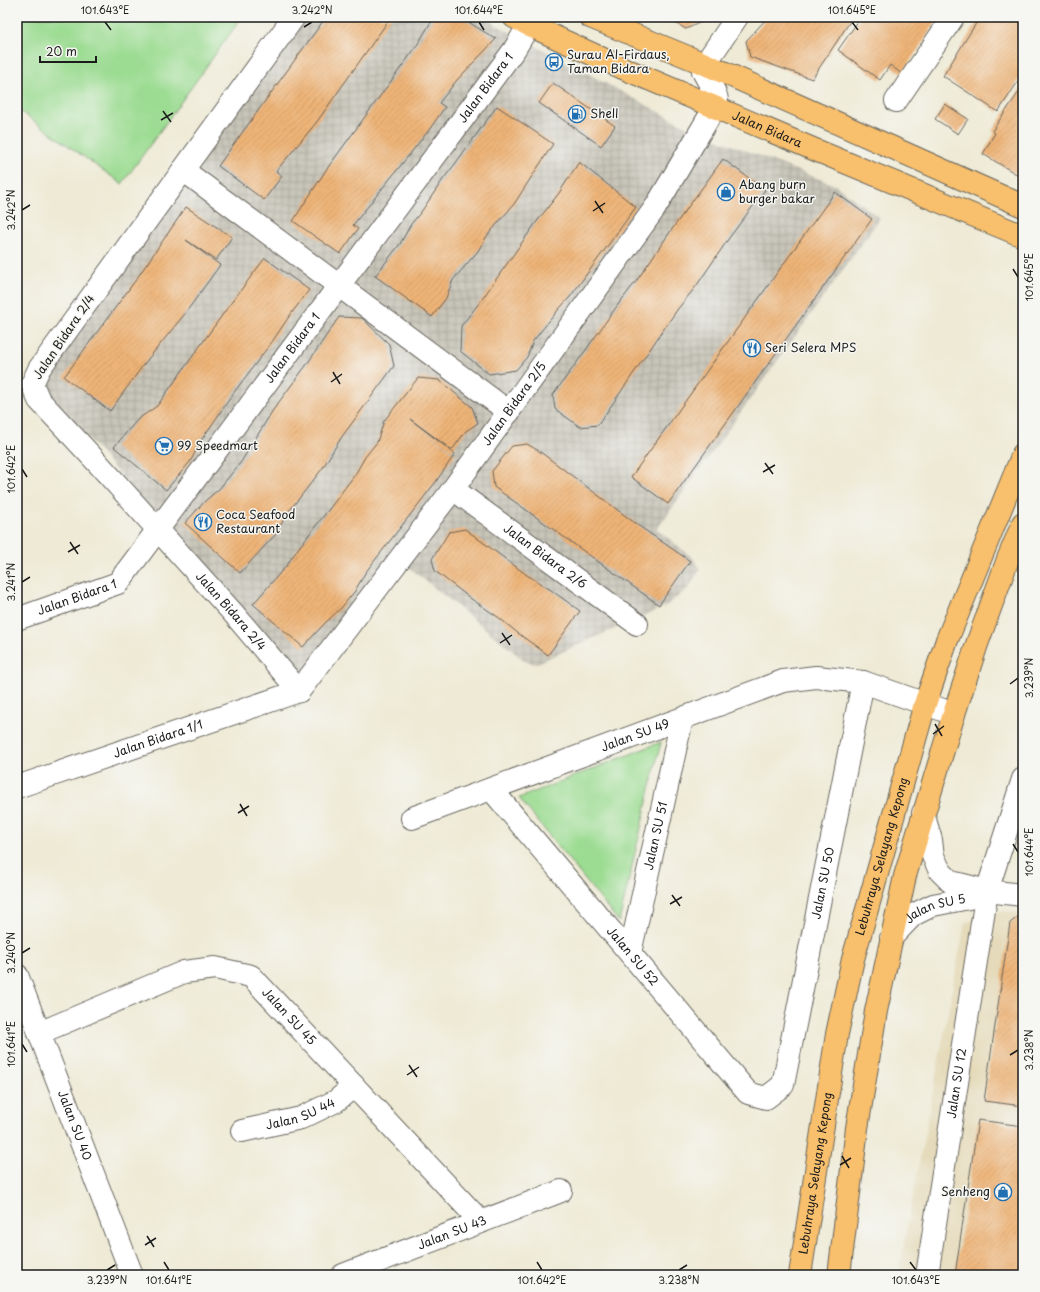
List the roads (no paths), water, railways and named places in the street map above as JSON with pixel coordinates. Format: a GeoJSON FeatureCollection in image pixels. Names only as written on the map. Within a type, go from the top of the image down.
{"type":"FeatureCollection","features":[{"type":"Feature","properties":{"kind":"main road"},"geometry":{"type":"LineString","coordinates":[[590,17],[705,64],[1023,206]]}},
{"type":"Feature","properties":{"kind":"main road","name":"Jalan Bidara"},"geometry":{"type":"LineString","coordinates":[[525,20],[618,66],[1023,236]]}},
{"type":"Feature","properties":{"kind":"main road","name":"Lebuhraya Selayang Kepong"},"geometry":{"type":"LineString","coordinates":[[800,1275],[837,1034],[852,966],[925,704],[947,640],[1023,454]]}},
{"type":"Feature","properties":{"kind":"main road"},"geometry":{"type":"LineString","coordinates":[[840,1275],[857,1128],[876,1011],[905,876],[954,714],[1008,559],[1023,523]]}},
{"type":"Feature","properties":{"kind":"main road"},"geometry":{"type":"LineString","coordinates":[[807,1228],[812,1247],[814,1275]]}},
{"type":"Feature","properties":{"kind":"street","name":"Jalan Bidara 2/4"},"geometry":{"type":"LineString","coordinates":[[294,17],[39,369],[32,384],[38,400],[95,460],[234,614],[299,691]]}},
{"type":"Feature","properties":{"kind":"street"},"geometry":{"type":"LineString","coordinates":[[715,107],[717,101],[715,93],[703,71],[705,64],[737,17]]}},
{"type":"Feature","properties":{"kind":"street"},"geometry":{"type":"LineString","coordinates":[[896,101],[953,17]]}},
{"type":"Feature","properties":{"kind":"street","name":"Jalan Bidara 1"},"geometry":{"type":"LineString","coordinates":[[17,619],[118,583],[514,50],[525,20]]}},
{"type":"Feature","properties":{"kind":"street","name":"Jalan Bidara 2/5"},"geometry":{"type":"LineString","coordinates":[[299,691],[453,489],[655,208],[715,107]]}},
{"type":"Feature","properties":{"kind":"street"},"geometry":{"type":"LineString","coordinates":[[183,170],[509,412]]}},
{"type":"Feature","properties":{"kind":"street","name":"Jalan Bidara 2/6"},"geometry":{"type":"LineString","coordinates":[[453,489],[637,624]]}},
{"type":"Feature","properties":{"kind":"street","name":"Jalan SU 49"},"geometry":{"type":"LineString","coordinates":[[412,818],[783,681],[816,677],[863,682],[954,714]]}},
{"type":"Feature","properties":{"kind":"street","name":"Jalan SU 50"},"geometry":{"type":"LineString","coordinates":[[783,1085],[863,682]]}},
{"type":"Feature","properties":{"kind":"street","name":"Jalan Bidara 1/1"},"geometry":{"type":"LineString","coordinates":[[17,787],[299,691]]}},
{"type":"Feature","properties":{"kind":"street","name":"Jalan SU 51"},"geometry":{"type":"LineString","coordinates":[[630,953],[682,718]]}},
{"type":"Feature","properties":{"kind":"street","name":"Jalan SU 12"},"geometry":{"type":"LineString","coordinates":[[927,1275],[987,891],[1023,779]]}},
{"type":"Feature","properties":{"kind":"street","name":"Jalan SU 52"},"geometry":{"type":"LineString","coordinates":[[491,789],[748,1093],[766,1098],[783,1085]]}},
{"type":"Feature","properties":{"kind":"street","name":"Jalan SU 5"},"geometry":{"type":"LineString","coordinates":[[923,813],[931,840],[933,856],[940,871],[951,882],[987,891],[1023,895]]}},
{"type":"Feature","properties":{"kind":"street","name":"Jalan SU 5"},"geometry":{"type":"LineString","coordinates":[[892,938],[913,915],[933,905],[969,898],[987,891]]}},
{"type":"Feature","properties":{"kind":"street","name":"Jalan SU 45"},"geometry":{"type":"LineString","coordinates":[[39,1033],[184,972],[215,968],[251,976],[481,1222]]}},
{"type":"Feature","properties":{"kind":"street","name":"Jalan SU 40"},"geometry":{"type":"LineString","coordinates":[[17,975],[132,1275]]}},
{"type":"Feature","properties":{"kind":"street","name":"Jalan SU 44"},"geometry":{"type":"LineString","coordinates":[[242,1131],[300,1118],[336,1101],[354,1086]]}},
{"type":"Feature","properties":{"kind":"street","name":"Jalan SU 43"},"geometry":{"type":"LineString","coordinates":[[343,1275],[369,1270],[481,1222],[561,1191]]}},
{"type":"Feature","properties":{"kind":"place","name":"Surau Al-Firdaus, Taman Bidara"},"geometry":{"type":"Point","coordinates":[554,62]}},
{"type":"Feature","properties":{"kind":"place","name":"Shell"},"geometry":{"type":"Point","coordinates":[577,114]}},
{"type":"Feature","properties":{"kind":"place","name":"Abang burn burger bakar"},"geometry":{"type":"Point","coordinates":[726,192]}},
{"type":"Feature","properties":{"kind":"place","name":"Seri Selera MPS"},"geometry":{"type":"Point","coordinates":[752,348]}},
{"type":"Feature","properties":{"kind":"place","name":"99 Speedmart"},"geometry":{"type":"Point","coordinates":[164,446]}},
{"type":"Feature","properties":{"kind":"place","name":"Coca Seafood Restaurant"},"geometry":{"type":"Point","coordinates":[203,522]}},
{"type":"Feature","properties":{"kind":"place","name":"Senheng"},"geometry":{"type":"Point","coordinates":[1003,1192]}}]}
